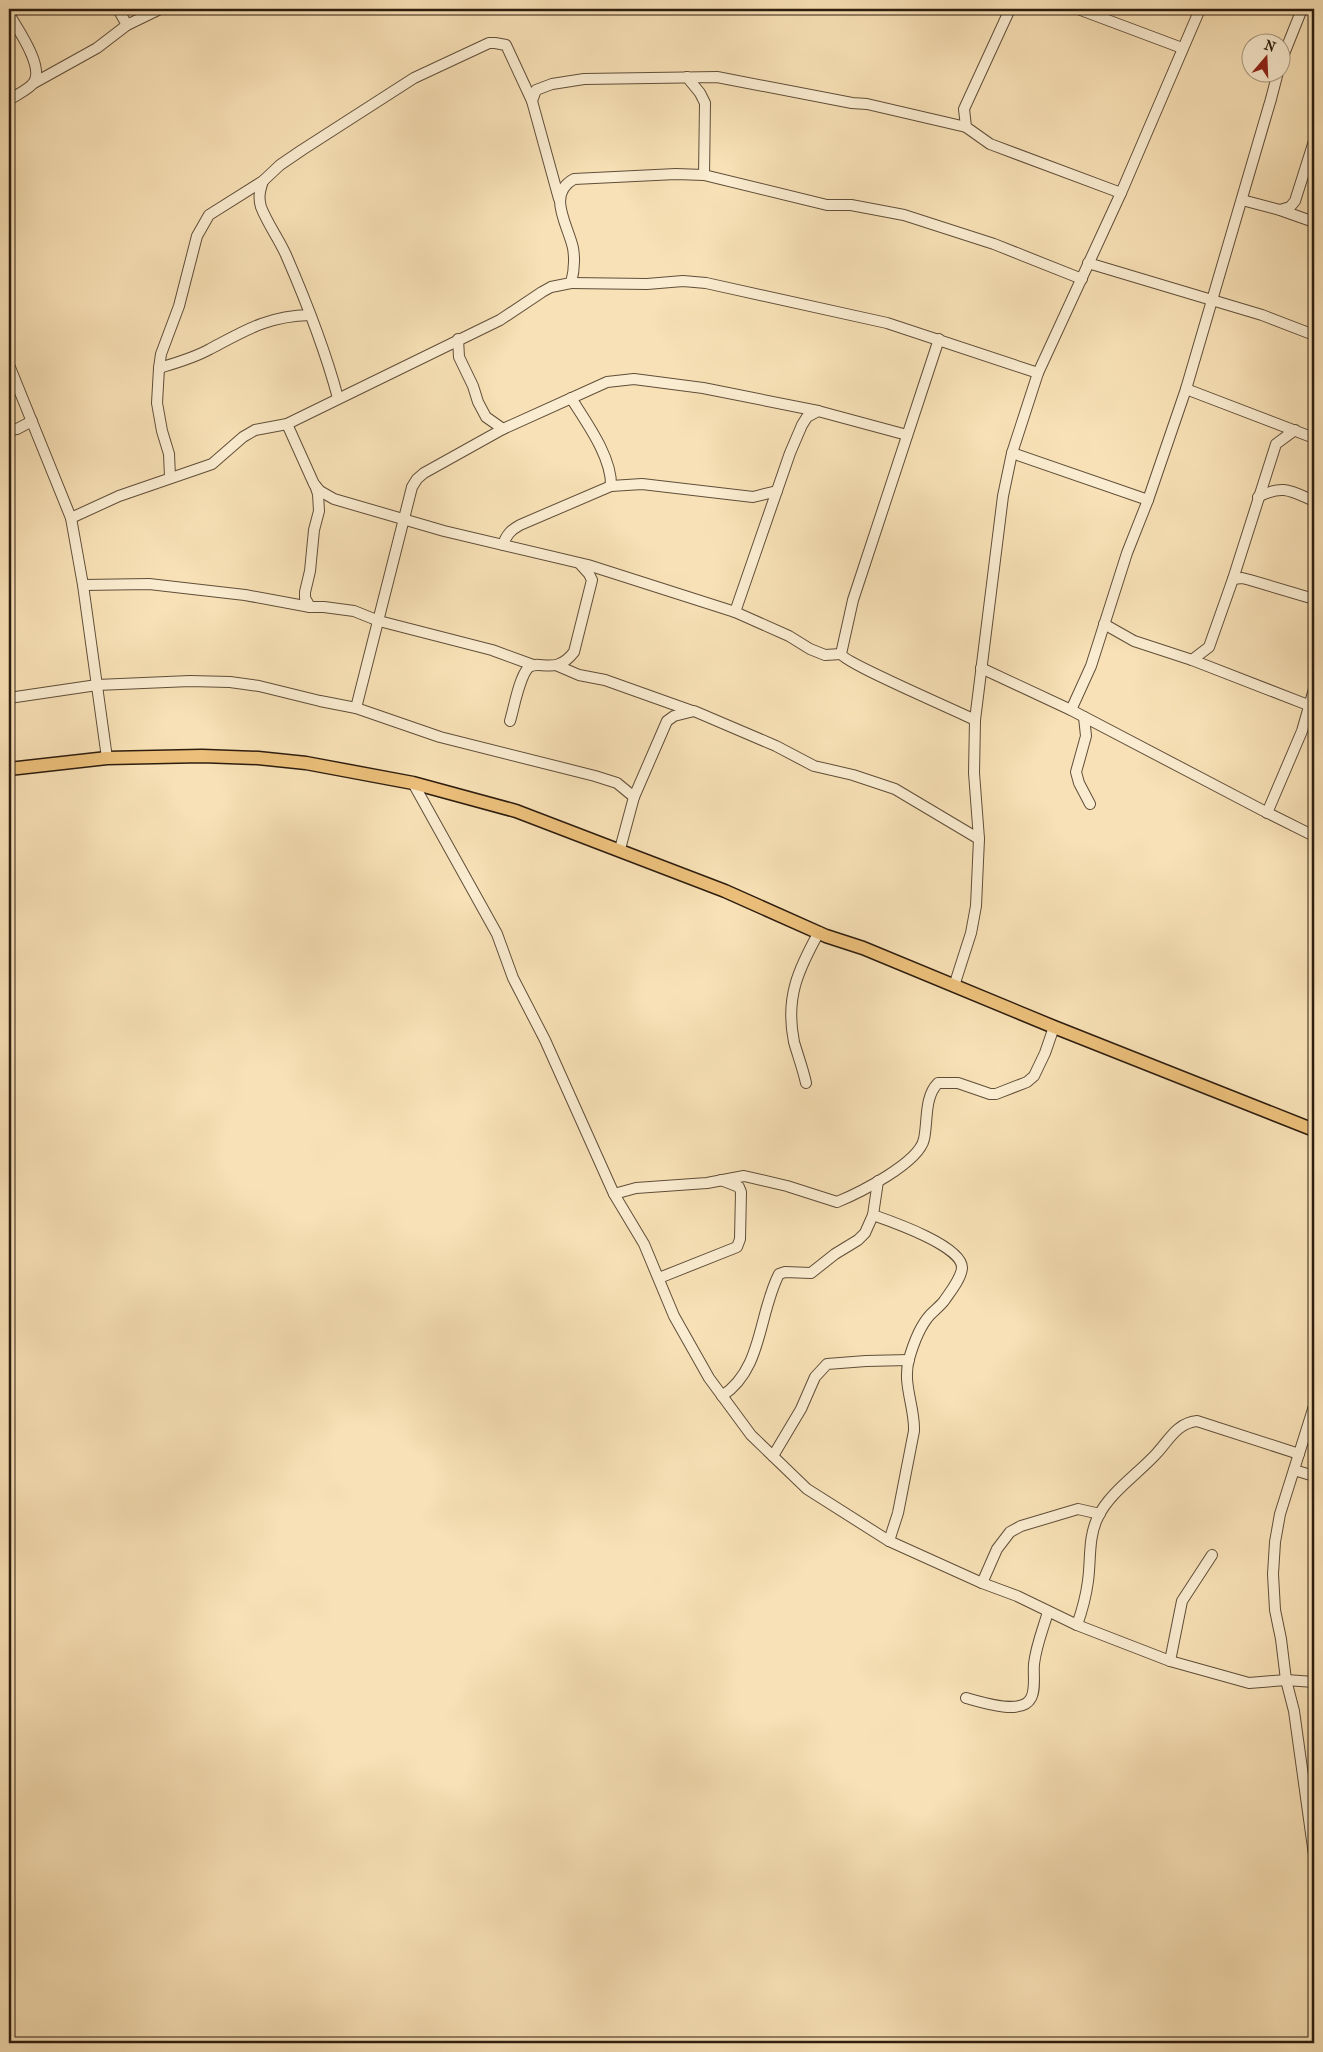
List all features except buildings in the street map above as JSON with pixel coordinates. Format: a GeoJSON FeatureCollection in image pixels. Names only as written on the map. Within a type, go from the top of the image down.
{"type":"FeatureCollection","features":[{"type":"Feature","properties":{"kind":"main road"},"geometry":{"type":"LineString","coordinates":[[9,769],[107,758],[202,756],[258,758],[306,764],[413,783],[516,811],[620,849],[725,891],[819,932],[864,948],[1054,1027],[1314,1130]]}},
{"type":"Feature","properties":{"kind":"street"},"geometry":{"type":"LineString","coordinates":[[118,9],[127,25]]}},
{"type":"Feature","properties":{"kind":"street"},"geometry":{"type":"LineString","coordinates":[[9,100],[34,83],[97,48],[127,25],[160,9]]}},
{"type":"Feature","properties":{"kind":"street"},"geometry":{"type":"LineString","coordinates":[[966,127],[964,108],[1010,9]]}},
{"type":"Feature","properties":{"kind":"street"},"geometry":{"type":"LineString","coordinates":[[1078,9],[1182,48]]}},
{"type":"Feature","properties":{"kind":"street"},"geometry":{"type":"LineString","coordinates":[[954,986],[971,933],[976,906],[978,839],[974,773],[975,720],[1003,496],[1012,453],[1038,373],[1121,194],[1200,9]]}},
{"type":"Feature","properties":{"kind":"street"},"geometry":{"type":"LineString","coordinates":[[1290,39],[1302,9]]}},
{"type":"Feature","properties":{"kind":"street"},"geometry":{"type":"LineString","coordinates":[[9,14],[31,53],[36,68],[34,83]]}},
{"type":"Feature","properties":{"kind":"street"},"geometry":{"type":"LineString","coordinates":[[170,477],[169,454],[162,431],[157,403],[159,368],[200,230],[209,215],[263,181],[280,165],[302,150],[414,78],[489,43],[495,42],[506,45],[532,101],[573,250],[574,268],[571,283]]}},
{"type":"Feature","properties":{"kind":"street"},"geometry":{"type":"LineString","coordinates":[[687,77],[700,93],[705,103],[704,175]]}},
{"type":"Feature","properties":{"kind":"street"},"geometry":{"type":"LineString","coordinates":[[532,101],[536,90],[552,84],[584,79],[717,78],[852,103],[867,104],[966,127],[990,144],[1121,194]]}},
{"type":"Feature","properties":{"kind":"street"},"geometry":{"type":"LineString","coordinates":[[1071,710],[1091,666],[1127,553],[1148,500],[1186,389],[1275,82]]}},
{"type":"Feature","properties":{"kind":"street"},"geometry":{"type":"LineString","coordinates":[[1280,210],[1290,207],[1294,202],[1314,141]]}},
{"type":"Feature","properties":{"kind":"street"},"geometry":{"type":"LineString","coordinates":[[559,199],[566,184],[574,179],[676,174],[704,175],[827,205],[851,205],[904,215],[994,244],[1082,280]]}},
{"type":"Feature","properties":{"kind":"street"},"geometry":{"type":"LineString","coordinates":[[263,181],[259,192],[262,208],[282,246],[310,315],[338,398]]}},
{"type":"Feature","properties":{"kind":"street"},"geometry":{"type":"LineString","coordinates":[[1242,200],[1280,210],[1314,222]]}},
{"type":"Feature","properties":{"kind":"street"},"geometry":{"type":"LineString","coordinates":[[1088,263],[1262,315],[1314,334]]}},
{"type":"Feature","properties":{"kind":"street"},"geometry":{"type":"LineString","coordinates":[[71,518],[119,496],[212,464],[243,437],[255,430],[287,424],[500,320],[547,290],[571,283],[647,284],[684,280],[706,283],[887,323],[1038,373]]}},
{"type":"Feature","properties":{"kind":"street"},"geometry":{"type":"LineString","coordinates":[[159,368],[209,350],[237,333],[261,323],[290,316],[310,315]]}},
{"type":"Feature","properties":{"kind":"street"},"geometry":{"type":"LineString","coordinates":[[458,339],[458,357],[486,417],[504,429]]}},
{"type":"Feature","properties":{"kind":"street"},"geometry":{"type":"LineString","coordinates":[[939,339],[853,600],[841,654],[842,658],[863,669],[975,720]]}},
{"type":"Feature","properties":{"kind":"street"},"geometry":{"type":"LineString","coordinates":[[441,348],[458,357]]}},
{"type":"Feature","properties":{"kind":"street"},"geometry":{"type":"LineString","coordinates":[[9,365],[71,518],[83,585],[107,758]]}},
{"type":"Feature","properties":{"kind":"street"},"geometry":{"type":"LineString","coordinates":[[356,708],[412,487],[417,479],[504,429],[607,382],[634,379],[703,388],[818,411],[907,435]]}},
{"type":"Feature","properties":{"kind":"street"},"geometry":{"type":"LineString","coordinates":[[1186,389],[1314,438]]}},
{"type":"Feature","properties":{"kind":"street"},"geometry":{"type":"LineString","coordinates":[[571,398],[597,441],[609,469],[611,486]]}},
{"type":"Feature","properties":{"kind":"street"},"geometry":{"type":"LineString","coordinates":[[735,612],[802,425],[808,417],[818,411]]}},
{"type":"Feature","properties":{"kind":"street"},"geometry":{"type":"LineString","coordinates":[[483,440],[486,417]]}},
{"type":"Feature","properties":{"kind":"street"},"geometry":{"type":"LineString","coordinates":[[1210,668],[1209,647],[1276,444],[1273,430],[1268,420]]}},
{"type":"Feature","properties":{"kind":"street"},"geometry":{"type":"LineString","coordinates":[[9,430],[17,429],[32,422]]}},
{"type":"Feature","properties":{"kind":"street"},"geometry":{"type":"LineString","coordinates":[[287,424],[318,494],[319,511],[314,530],[310,570],[305,592],[305,598],[310,607]]}},
{"type":"Feature","properties":{"kind":"street"},"geometry":{"type":"LineString","coordinates":[[1276,444],[1295,430]]}},
{"type":"Feature","properties":{"kind":"street"},"geometry":{"type":"LineString","coordinates":[[1012,453],[1148,500]]}},
{"type":"Feature","properties":{"kind":"street"},"geometry":{"type":"LineString","coordinates":[[1265,477],[1279,489]]}},
{"type":"Feature","properties":{"kind":"street"},"geometry":{"type":"LineString","coordinates":[[314,484],[320,491],[334,499],[403,520],[579,564],[735,612],[789,636],[810,649],[825,655],[841,654]]}},
{"type":"Feature","properties":{"kind":"street"},"geometry":{"type":"LineString","coordinates":[[503,544],[511,530],[520,525],[611,486],[642,484],[753,497],[777,491]]}},
{"type":"Feature","properties":{"kind":"street"},"geometry":{"type":"LineString","coordinates":[[1258,497],[1269,491],[1288,489],[1314,501]]}},
{"type":"Feature","properties":{"kind":"street"},"geometry":{"type":"LineString","coordinates":[[319,511],[334,499]]}},
{"type":"Feature","properties":{"kind":"street"},"geometry":{"type":"LineString","coordinates":[[558,666],[568,660],[574,652],[590,591],[592,580],[579,564]]}},
{"type":"Feature","properties":{"kind":"street"},"geometry":{"type":"LineString","coordinates":[[1233,579],[1250,580],[1314,600]]}},
{"type":"Feature","properties":{"kind":"street"},"geometry":{"type":"LineString","coordinates":[[83,585],[150,584],[245,595],[310,607],[354,612],[492,650],[533,665],[558,666],[579,675],[605,680],[694,711],[776,746],[814,766],[853,775],[895,789],[978,839]]}},
{"type":"Feature","properties":{"kind":"street"},"geometry":{"type":"LineString","coordinates":[[742,593],[746,617]]}},
{"type":"Feature","properties":{"kind":"street"},"geometry":{"type":"LineString","coordinates":[[1104,624],[1134,642],[1192,660],[1308,706]]}},
{"type":"Feature","properties":{"kind":"street"},"geometry":{"type":"LineString","coordinates":[[1192,660],[1209,647]]}},
{"type":"Feature","properties":{"kind":"street"},"geometry":{"type":"LineString","coordinates":[[510,721],[525,673],[533,665]]}},
{"type":"Feature","properties":{"kind":"street"},"geometry":{"type":"LineString","coordinates":[[981,668],[1071,710],[1314,836]]}},
{"type":"Feature","properties":{"kind":"street"},"geometry":{"type":"LineString","coordinates":[[9,698],[97,686],[190,681],[230,682],[259,686],[356,708],[440,737],[595,776],[617,783],[634,796]]}},
{"type":"Feature","properties":{"kind":"street"},"geometry":{"type":"LineString","coordinates":[[1267,813],[1302,732],[1314,689]]}},
{"type":"Feature","properties":{"kind":"street"},"geometry":{"type":"LineString","coordinates":[[620,849],[634,796],[667,721],[674,716],[694,711]]}},
{"type":"Feature","properties":{"kind":"street"},"geometry":{"type":"LineString","coordinates":[[1084,717],[1086,736],[1076,772],[1078,783],[1090,804]]}},
{"type":"Feature","properties":{"kind":"street"},"geometry":{"type":"LineString","coordinates":[[413,783],[497,934],[513,978],[546,1040],[614,1194],[644,1244],[674,1316],[709,1378],[751,1435],[807,1488],[890,1541],[1077,1625],[1170,1662],[1249,1683],[1286,1680],[1314,1682]]}},
{"type":"Feature","properties":{"kind":"street"},"geometry":{"type":"LineString","coordinates":[[806,1083],[795,1043],[792,1011],[796,977],[819,932]]}},
{"type":"Feature","properties":{"kind":"street"},"geometry":{"type":"LineString","coordinates":[[614,1194],[636,1188],[707,1183],[744,1176],[837,1202],[878,1181],[913,1157],[919,1150],[924,1142],[930,1097],[938,1083],[958,1083],[990,1094],[996,1094],[1027,1082],[1034,1076],[1054,1027]]}},
{"type":"Feature","properties":{"kind":"street"},"geometry":{"type":"LineString","coordinates":[[659,1278],[737,1248],[740,1239],[741,1192],[739,1187],[720,1180]]}},
{"type":"Feature","properties":{"kind":"street"},"geometry":{"type":"LineString","coordinates":[[722,1396],[732,1390],[750,1363],[779,1274],[785,1272],[811,1273],[835,1254],[858,1240],[865,1233],[873,1215],[878,1181]]}},
{"type":"Feature","properties":{"kind":"street"},"geometry":{"type":"LineString","coordinates":[[873,1215],[905,1226],[933,1240],[957,1256],[962,1268],[958,1281],[943,1302],[929,1316],[908,1360],[907,1389],[914,1431],[898,1514],[890,1541]]}},
{"type":"Feature","properties":{"kind":"street"},"geometry":{"type":"LineString","coordinates":[[773,1456],[801,1409],[815,1377],[827,1364],[908,1360]]}},
{"type":"Feature","properties":{"kind":"street"},"geometry":{"type":"LineString","coordinates":[[1314,1406],[1280,1514],[1274,1542],[1273,1574],[1275,1610],[1286,1680],[1294,1711],[1314,1855]]}},
{"type":"Feature","properties":{"kind":"street"},"geometry":{"type":"LineString","coordinates":[[1077,1625],[1088,1580],[1092,1536],[1100,1514],[1110,1499],[1157,1453],[1177,1429],[1197,1421],[1299,1454]]}},
{"type":"Feature","properties":{"kind":"street"},"geometry":{"type":"LineString","coordinates":[[1294,1470],[1314,1476]]}},
{"type":"Feature","properties":{"kind":"street"},"geometry":{"type":"LineString","coordinates":[[982,1583],[997,1549],[1010,1532],[1021,1526],[1078,1509],[1100,1514]]}},
{"type":"Feature","properties":{"kind":"street"},"geometry":{"type":"LineString","coordinates":[[1170,1662],[1182,1601],[1212,1555]]}},
{"type":"Feature","properties":{"kind":"street"},"geometry":{"type":"LineString","coordinates":[[966,1698],[1008,1708],[1023,1705],[1031,1700],[1034,1692],[1035,1658],[1048,1612]]}},
{"type":"Feature","properties":{"kind":"street"},"geometry":{"type":"LineString","coordinates":[[9,2039],[10,2043]]}}]}
